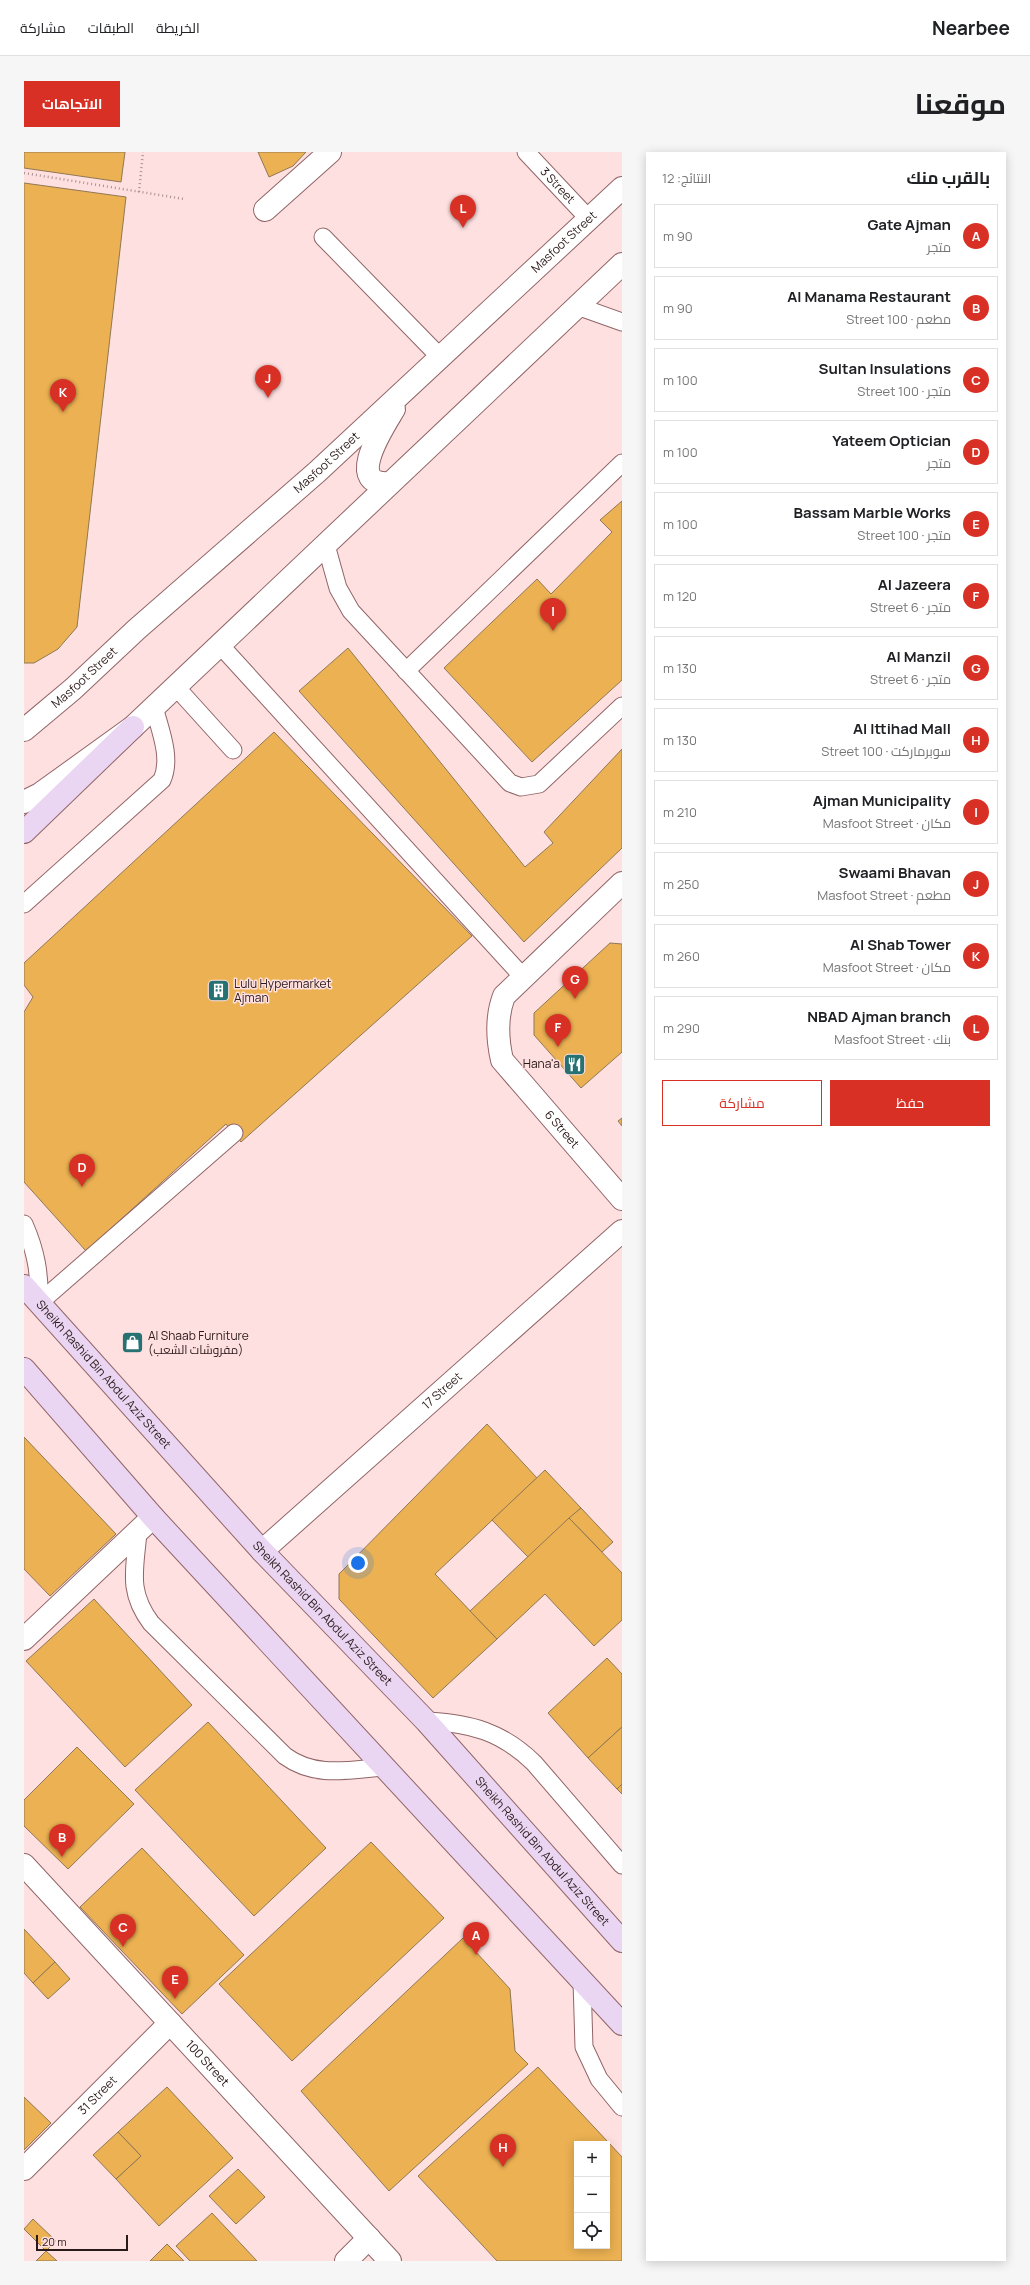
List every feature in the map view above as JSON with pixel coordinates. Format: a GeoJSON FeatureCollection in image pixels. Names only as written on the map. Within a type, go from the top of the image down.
{"type":"FeatureCollection","features":[{"type":"Feature","properties":{"kind":"main road"},"geometry":{"type":"LineString","coordinates":[[24,832],[133,727]]}},
{"type":"Feature","properties":{"kind":"main road","name":"Sheikh Rashid Bin Abdul Aziz Street"},"geometry":{"type":"LineString","coordinates":[[24,1286],[262,1551],[426,1721],[622,1941]]}},
{"type":"Feature","properties":{"kind":"main road"},"geometry":{"type":"LineString","coordinates":[[24,1369],[153,1517],[622,2024]]}},
{"type":"Feature","properties":{"kind":"street"},"geometry":{"type":"LineString","coordinates":[[265,210],[330,152]]}},
{"type":"Feature","properties":{"kind":"street","name":"Masfoot Street"},"geometry":{"type":"LineString","coordinates":[[24,730],[73,689],[137,629],[317,472],[401,396],[622,188]]}},
{"type":"Feature","properties":{"kind":"street"},"geometry":{"type":"LineString","coordinates":[[24,802],[40,794],[133,727],[622,264]]}},
{"type":"Feature","properties":{"kind":"street"},"geometry":{"type":"LineString","coordinates":[[390,483],[376,481],[370,476],[367,461],[401,396]]}},
{"type":"Feature","properties":{"kind":"street"},"geometry":{"type":"LineString","coordinates":[[523,977],[622,883]]}},
{"type":"Feature","properties":{"kind":"street","name":"6 Street"},"geometry":{"type":"LineString","coordinates":[[523,977],[504,996],[501,1005],[498,1032],[502,1060],[622,1199]]}},
{"type":"Feature","properties":{"kind":"street","name":"17 Street"},"geometry":{"type":"LineString","coordinates":[[262,1551],[622,1231]]}},
{"type":"Feature","properties":{"kind":"street"},"geometry":{"type":"LineString","coordinates":[[24,1639],[153,1517]]}},
{"type":"Feature","properties":{"kind":"street","name":"100 Street"},"geometry":{"type":"LineString","coordinates":[[24,1865],[390,2261]]}},
{"type":"Feature","properties":{"kind":"street","name":"31 Street"},"geometry":{"type":"LineString","coordinates":[[24,2169],[170,2023]]}},
{"type":"Feature","properties":{"kind":"street"},"geometry":{"type":"LineString","coordinates":[[346,2261],[369,2238]]}},
{"type":"Feature","properties":{"kind":"lane","name":"3 Street"},"geometry":{"type":"LineString","coordinates":[[526,152],[589,219]]}},
{"type":"Feature","properties":{"kind":"lane"},"geometry":{"type":"LineString","coordinates":[[322,237],[441,358]]}},
{"type":"Feature","properties":{"kind":"lane"},"geometry":{"type":"LineString","coordinates":[[577,306],[622,322]]}},
{"type":"Feature","properties":{"kind":"lane"},"geometry":{"type":"LineString","coordinates":[[406,671],[622,463]]}},
{"type":"Feature","properties":{"kind":"lane"},"geometry":{"type":"LineString","coordinates":[[326,545],[338,588],[351,611],[510,783],[520,787],[530,787],[539,784],[622,706]]}},
{"type":"Feature","properties":{"kind":"lane"},"geometry":{"type":"LineString","coordinates":[[220,645],[523,977]]}},
{"type":"Feature","properties":{"kind":"lane"},"geometry":{"type":"LineString","coordinates":[[176,687],[233,750]]}},
{"type":"Feature","properties":{"kind":"lane"},"geometry":{"type":"LineString","coordinates":[[24,904],[162,780],[167,764],[154,708]]}},
{"type":"Feature","properties":{"kind":"lane"},"geometry":{"type":"LineString","coordinates":[[39,1303],[234,1133]]}},
{"type":"Feature","properties":{"kind":"lane"},"geometry":{"type":"LineString","coordinates":[[24,1224],[38,1261],[40,1282],[39,1303]]}},
{"type":"Feature","properties":{"kind":"lane"},"geometry":{"type":"LineString","coordinates":[[138,1532],[134,1584],[136,1597],[142,1610],[152,1623],[285,1756],[295,1763],[317,1771],[328,1772],[384,1767]]}},
{"type":"Feature","properties":{"kind":"lane"},"geometry":{"type":"LineString","coordinates":[[426,1721],[453,1722],[477,1728],[497,1735],[520,1749],[534,1763],[622,1865]]}},
{"type":"Feature","properties":{"kind":"lane"},"geometry":{"type":"LineString","coordinates":[[582,1981],[584,2047],[599,2079],[622,2107]]}},
{"type":"Feature","properties":{"kind":"path"},"geometry":{"type":"LineString","coordinates":[[139,192],[143,152]]}},
{"type":"Feature","properties":{"kind":"path"},"geometry":{"type":"LineString","coordinates":[[24,174],[184,199]]}},
{"type":"Feature","properties":{"kind":"building"},"geometry":{"type":"Polygon","coordinates":[[[24,152],[125,152],[121,182],[24,168],[24,152]]]}},
{"type":"Feature","properties":{"kind":"building"},"geometry":{"type":"Polygon","coordinates":[[[258,152],[306,152],[293,166],[269,177],[258,152]]]}},
{"type":"Feature","properties":{"kind":"building"},"geometry":{"type":"Polygon","coordinates":[[[24,183],[126,197],[77,627],[58,649],[34,663],[24,663],[24,183]]]}},
{"type":"Feature","properties":{"kind":"building"},"geometry":{"type":"Polygon","coordinates":[[[622,501],[622,680],[532,762],[444,668],[537,579],[551,594],[612,532],[600,520],[622,501]]]}},
{"type":"Feature","properties":{"kind":"building"},"geometry":{"type":"Polygon","coordinates":[[[348,648],[525,867],[553,843],[544,832],[622,749],[622,848],[524,942],[299,691],[348,648]]]}},
{"type":"Feature","properties":{"kind":"building","name":"Lulu Hypermarket Ajman"},"geometry":{"type":"Polygon","coordinates":[[[274,732],[472,936],[241,1142],[226,1124],[86,1251],[24,1182],[24,1012],[33,997],[24,985],[24,963],[274,732]]]}},
{"type":"Feature","properties":{"kind":"building"},"geometry":{"type":"Polygon","coordinates":[[[610,943],[622,944],[622,1052],[581,1088],[534,1035],[534,1013],[610,943]]]}},
{"type":"Feature","properties":{"kind":"building"},"geometry":{"type":"Polygon","coordinates":[[[622,1118],[622,1126],[618,1121],[622,1118]]]}},
{"type":"Feature","properties":{"kind":"building"},"geometry":{"type":"Polygon","coordinates":[[[487,1424],[537,1478],[435,1574],[497,1639],[433,1698],[339,1599],[339,1574],[487,1424]]]}},
{"type":"Feature","properties":{"kind":"building"},"geometry":{"type":"Polygon","coordinates":[[[24,1437],[116,1534],[50,1596],[24,1569],[24,1437]]]}},
{"type":"Feature","properties":{"kind":"building"},"geometry":{"type":"Polygon","coordinates":[[[545,1470],[581,1508],[528,1557],[492,1520],[545,1470]]]}},
{"type":"Feature","properties":{"kind":"building"},"geometry":{"type":"Polygon","coordinates":[[[581,1508],[613,1542],[602,1552],[569,1518],[581,1508]]]}},
{"type":"Feature","properties":{"kind":"building"},"geometry":{"type":"Polygon","coordinates":[[[569,1518],[622,1573],[622,1620],[594,1646],[545,1594],[497,1639],[470,1611],[569,1518]]]}},
{"type":"Feature","properties":{"kind":"building"},"geometry":{"type":"Polygon","coordinates":[[[94,1599],[192,1705],[125,1767],[26,1661],[94,1599]]]}},
{"type":"Feature","properties":{"kind":"building"},"geometry":{"type":"Polygon","coordinates":[[[607,1658],[622,1674],[622,1727],[588,1758],[548,1713],[607,1658]]]}},
{"type":"Feature","properties":{"kind":"building"},"geometry":{"type":"Polygon","coordinates":[[[208,1722],[326,1848],[254,1916],[135,1790],[208,1722]]]}},
{"type":"Feature","properties":{"kind":"building"},"geometry":{"type":"Polygon","coordinates":[[[622,1727],[622,1784],[617,1789],[588,1758],[622,1727]]]}},
{"type":"Feature","properties":{"kind":"building"},"geometry":{"type":"Polygon","coordinates":[[[77,1747],[134,1804],[68,1869],[24,1826],[24,1800],[77,1747]]]}},
{"type":"Feature","properties":{"kind":"building"},"geometry":{"type":"Polygon","coordinates":[[[622,1784],[622,1794],[617,1789],[622,1784]]]}},
{"type":"Feature","properties":{"kind":"building"},"geometry":{"type":"Polygon","coordinates":[[[371,1842],[444,1918],[292,2061],[219,1984],[371,1842]]]}},
{"type":"Feature","properties":{"kind":"building"},"geometry":{"type":"Polygon","coordinates":[[[142,1848],[244,1955],[182,2014],[80,1907],[142,1848]]]}},
{"type":"Feature","properties":{"kind":"building"},"geometry":{"type":"Polygon","coordinates":[[[24,1929],[55,1962],[33,1983],[24,1973],[24,1929]]]}},
{"type":"Feature","properties":{"kind":"building"},"geometry":{"type":"Polygon","coordinates":[[[463,1938],[510,1989],[515,2051],[528,2064],[389,2191],[301,2091],[463,1938]]]}},
{"type":"Feature","properties":{"kind":"building"},"geometry":{"type":"Polygon","coordinates":[[[55,1962],[70,1979],[48,1999],[33,1983],[55,1962]]]}},
{"type":"Feature","properties":{"kind":"building"},"geometry":{"type":"Polygon","coordinates":[[[538,2067],[607,2141],[574,2141],[574,2249],[610,2249],[610,2144],[622,2157],[622,2261],[497,2261],[418,2176],[538,2067]]]}},
{"type":"Feature","properties":{"kind":"building"},"geometry":{"type":"Polygon","coordinates":[[[167,2087],[233,2158],[159,2226],[116,2179],[141,2156],[118,2132],[167,2087]]]}},
{"type":"Feature","properties":{"kind":"building"},"geometry":{"type":"Polygon","coordinates":[[[24,2097],[51,2123],[24,2150],[24,2097]]]}},
{"type":"Feature","properties":{"kind":"building"},"geometry":{"type":"Polygon","coordinates":[[[118,2132],[141,2156],[116,2179],[93,2155],[118,2132]]]}},
{"type":"Feature","properties":{"kind":"building"},"geometry":{"type":"Polygon","coordinates":[[[238,2169],[265,2197],[236,2224],[209,2196],[238,2169]]]}},
{"type":"Feature","properties":{"kind":"building"},"geometry":{"type":"Polygon","coordinates":[[[212,2213],[257,2261],[190,2261],[176,2246],[212,2213]]]}},
{"type":"Feature","properties":{"kind":"building"},"geometry":{"type":"Polygon","coordinates":[[[33,2219],[56,2241],[46,2251],[24,2229],[33,2219]]]}},
{"type":"Feature","properties":{"kind":"building"},"geometry":{"type":"Polygon","coordinates":[[[167,2244],[184,2261],[150,2261],[167,2244]]]}},
{"type":"Feature","properties":{"kind":"building"},"geometry":{"type":"Polygon","coordinates":[[[46,2251],[57,2261],[36,2261],[46,2251]]]}},
{"type":"Feature","properties":{"kind":"place","name":"NBAD Ajman branch"},"geometry":{"type":"Point","coordinates":[463,228]}},
{"type":"Feature","properties":{"kind":"place","name":"Swaami Bhavan"},"geometry":{"type":"Point","coordinates":[268,398]}},
{"type":"Feature","properties":{"kind":"place","name":"Al Shab Tower"},"geometry":{"type":"Point","coordinates":[63,412]}},
{"type":"Feature","properties":{"kind":"place","name":"Ajman Municipality"},"geometry":{"type":"Point","coordinates":[553,631]}},
{"type":"Feature","properties":{"kind":"place","name":"Lulu Hypermarket Ajman"},"geometry":{"type":"Point","coordinates":[219,991]}},
{"type":"Feature","properties":{"kind":"place","name":"Al Manzil"},"geometry":{"type":"Point","coordinates":[575,999]}},
{"type":"Feature","properties":{"kind":"place","name":"Al Jazeera"},"geometry":{"type":"Point","coordinates":[558,1047]}},
{"type":"Feature","properties":{"kind":"place","name":"Hana'a"},"geometry":{"type":"Point","coordinates":[575,1064]}},
{"type":"Feature","properties":{"kind":"place","name":"Yateem Optician"},"geometry":{"type":"Point","coordinates":[82,1187]}},
{"type":"Feature","properties":{"kind":"place","name":"Al Shaab Furniture (مفروشات الشعب)"},"geometry":{"type":"Point","coordinates":[133,1343]}},
{"type":"Feature","properties":{"kind":"place","name":"Al Manama Restaurant"},"geometry":{"type":"Point","coordinates":[62,1857]}},
{"type":"Feature","properties":{"kind":"place","name":"Sultan Insulations"},"geometry":{"type":"Point","coordinates":[123,1947]}},
{"type":"Feature","properties":{"kind":"place","name":"Gate Ajman"},"geometry":{"type":"Point","coordinates":[476,1955]}},
{"type":"Feature","properties":{"kind":"place","name":"Bassam Marble Works"},"geometry":{"type":"Point","coordinates":[175,1999]}},
{"type":"Feature","properties":{"kind":"place","name":"Al Ittihad Mall"},"geometry":{"type":"Point","coordinates":[503,2167]}}]}
